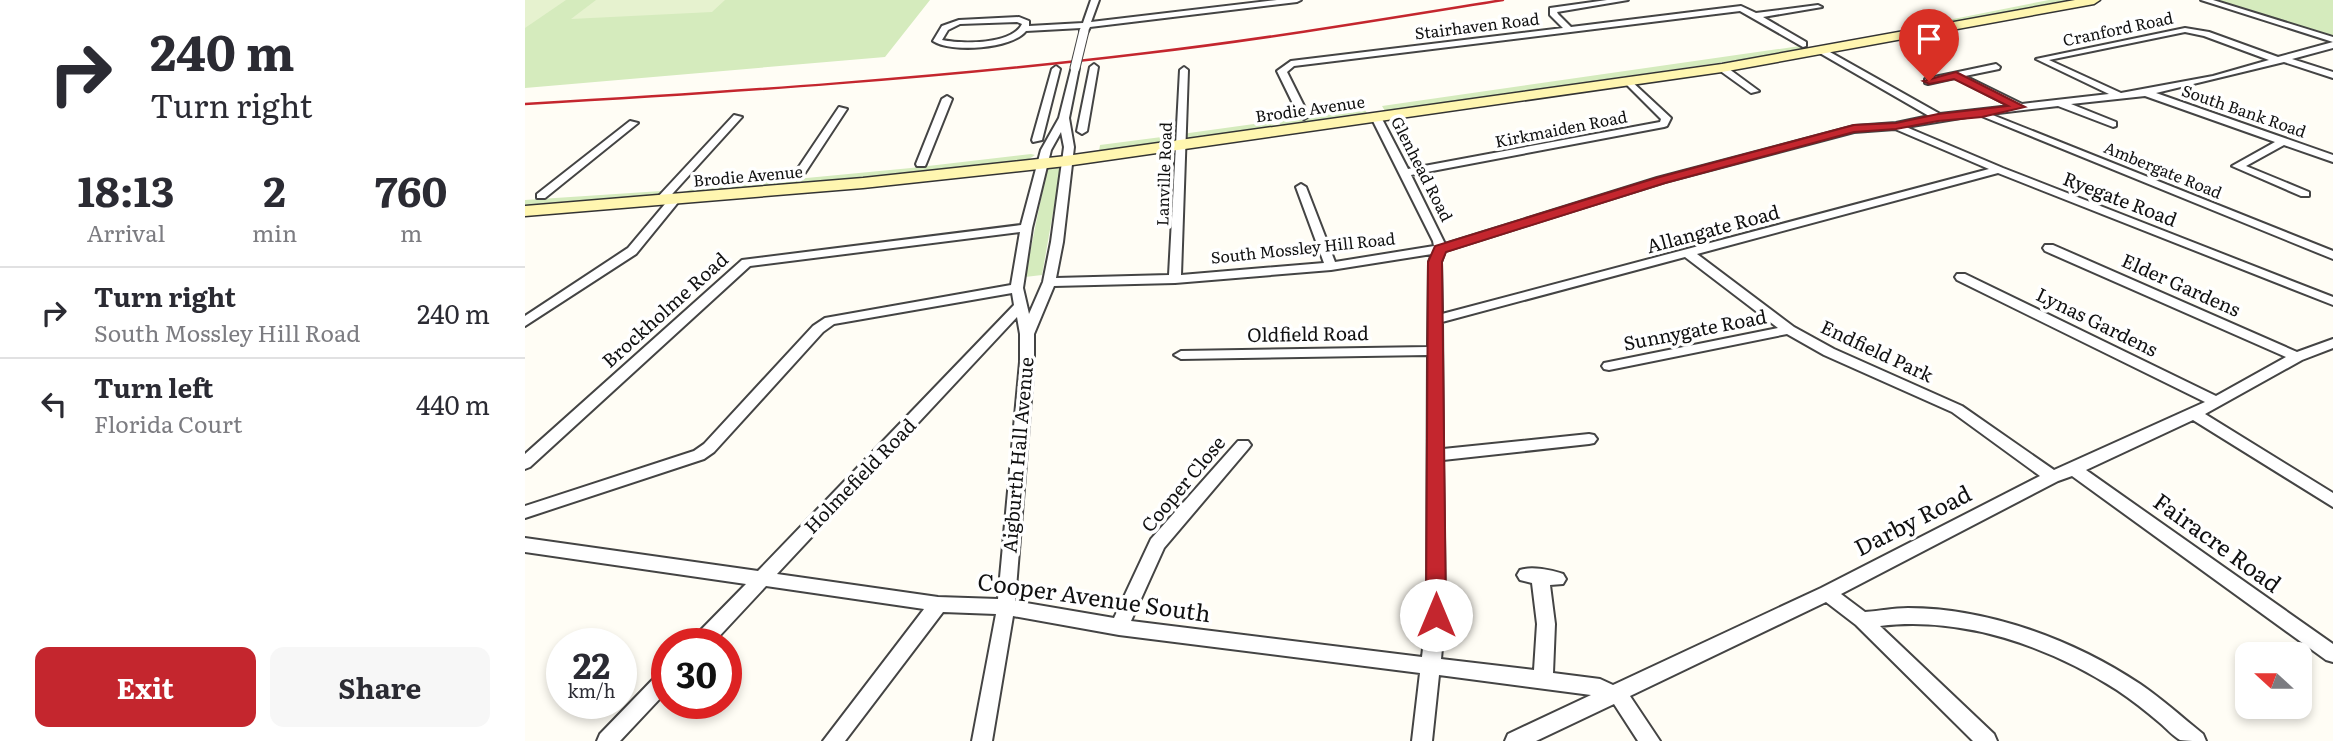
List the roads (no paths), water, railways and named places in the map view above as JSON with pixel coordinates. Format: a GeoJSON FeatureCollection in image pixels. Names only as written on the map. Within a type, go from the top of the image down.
{"type":"FeatureCollection","features":[{"type":"Feature","properties":{"kind":"street"},"geometry":{"type":"LineString","coordinates":[[1041,147],[1055,133],[1064,118],[1084,28],[1095,0]]}},
{"type":"Feature","properties":{"kind":"street"},"geometry":{"type":"LineString","coordinates":[[1218,0],[1222,9]]}},
{"type":"Feature","properties":{"kind":"street"},"geometry":{"type":"LineString","coordinates":[[1024,29],[1026,23],[1019,19],[969,20],[947,26],[937,41],[953,45],[1003,40],[1015,38],[1024,29],[1084,28],[1297,0]]}},
{"type":"Feature","properties":{"kind":"street"},"geometry":{"type":"LineString","coordinates":[[1568,28],[1553,15],[1553,9],[1624,0]]}},
{"type":"Feature","properties":{"kind":"street"},"geometry":{"type":"LineString","coordinates":[[1729,0],[1803,44],[1821,50],[1938,117]]}},
{"type":"Feature","properties":{"kind":"street","name":"Brodie Avenue"},"geometry":{"type":"LineString","coordinates":[[525,197],[669,196],[797,177],[921,164],[1041,147],[1068,154],[1373,112],[1622,73],[1803,44],[2039,0]]}},
{"type":"Feature","properties":{"kind":"street","name":"Brodie Avenue"},"geometry":{"type":"LineString","coordinates":[[1181,139],[1304,116],[1373,112],[1629,82],[1722,68],[2094,0]]}},
{"type":"Feature","properties":{"kind":"street"},"geometry":{"type":"LineString","coordinates":[[2205,0],[2333,43]]}},
{"type":"Feature","properties":{"kind":"street"},"geometry":{"type":"LineString","coordinates":[[1754,16],[1818,7]]}},
{"type":"Feature","properties":{"kind":"street","name":"Stairhaven Road"},"geometry":{"type":"LineString","coordinates":[[1304,116],[1282,71],[1291,64],[1741,8]]}},
{"type":"Feature","properties":{"kind":"street"},"geometry":{"type":"LineString","coordinates":[[1918,23],[1933,31]]}},
{"type":"Feature","properties":{"kind":"street","name":"Cranford Road"},"geometry":{"type":"LineString","coordinates":[[2118,95],[2040,59],[2185,30],[2206,34],[2284,61]]}},
{"type":"Feature","properties":{"kind":"street","name":"South Mossley Hill Road"},"geometry":{"type":"LineString","coordinates":[[1049,282],[1175,279],[1331,266],[1440,249],[1686,173],[1854,129],[1896,126],[1938,117],[1982,114],[2019,107],[2144,93],[2284,61],[2333,43]]}},
{"type":"Feature","properties":{"kind":"street"},"geometry":{"type":"LineString","coordinates":[[2284,61],[2333,75]]}},
{"type":"Feature","properties":{"kind":"street"},"geometry":{"type":"LineString","coordinates":[[1929,81],[1996,67]]}},
{"type":"Feature","properties":{"kind":"street"},"geometry":{"type":"LineString","coordinates":[[1082,131],[1094,68]]}},
{"type":"Feature","properties":{"kind":"street"},"geometry":{"type":"LineString","coordinates":[[1722,68],[1754,91]]}},
{"type":"Feature","properties":{"kind":"street"},"geometry":{"type":"LineString","coordinates":[[1027,334],[1017,288],[1056,69]]}},
{"type":"Feature","properties":{"kind":"street","name":"Lanville Road"},"geometry":{"type":"LineString","coordinates":[[1175,279],[1184,70]]}},
{"type":"Feature","properties":{"kind":"street"},"geometry":{"type":"LineString","coordinates":[[1956,75],[2019,107]]}},
{"type":"Feature","properties":{"kind":"street","name":"Kirkmaiden Road"},"geometry":{"type":"LineString","coordinates":[[1406,173],[1664,124],[1666,118],[1661,110],[1629,82]]}},
{"type":"Feature","properties":{"kind":"street","name":"South Bank Road"},"geometry":{"type":"LineString","coordinates":[[2144,93],[2333,159]]}},
{"type":"Feature","properties":{"kind":"street"},"geometry":{"type":"LineString","coordinates":[[921,164],[947,99]]}},
{"type":"Feature","properties":{"kind":"street"},"geometry":{"type":"LineString","coordinates":[[1048,102],[1088,99]]}},
{"type":"Feature","properties":{"kind":"street"},"geometry":{"type":"LineString","coordinates":[[2060,103],[2113,124]]}},
{"type":"Feature","properties":{"kind":"street"},"geometry":{"type":"LineString","coordinates":[[797,177],[842,109]]}},
{"type":"Feature","properties":{"kind":"street","name":"Glenhead Road"},"geometry":{"type":"LineString","coordinates":[[1373,112],[1406,173],[1439,241],[1440,249]]}},
{"type":"Feature","properties":{"kind":"street","name":"Ambergate Road"},"geometry":{"type":"LineString","coordinates":[[1982,114],[2333,255]]}},
{"type":"Feature","properties":{"kind":"street"},"geometry":{"type":"LineString","coordinates":[[525,322],[632,251],[669,196],[737,117]]}},
{"type":"Feature","properties":{"kind":"street"},"geometry":{"type":"LineString","coordinates":[[1027,334],[1049,282],[1068,154],[1064,118]]}},
{"type":"Feature","properties":{"kind":"street"},"geometry":{"type":"LineString","coordinates":[[541,196],[633,123]]}},
{"type":"Feature","properties":{"kind":"street","name":"Ryegate Road"},"geometry":{"type":"LineString","coordinates":[[1896,126],[1999,170],[2333,301]]}},
{"type":"Feature","properties":{"kind":"street"},"geometry":{"type":"LineString","coordinates":[[2284,141],[2237,166],[2305,194]]}},
{"type":"Feature","properties":{"kind":"street","name":"Brodie Avenue"},"geometry":{"type":"LineString","coordinates":[[525,211],[669,196],[863,183],[1041,147]]}},
{"type":"Feature","properties":{"kind":"street","name":"Allangate Road"},"geometry":{"type":"LineString","coordinates":[[1435,320],[1999,170]]}},
{"type":"Feature","properties":{"kind":"street"},"geometry":{"type":"LineString","coordinates":[[1301,187],[1331,266]]}},
{"type":"Feature","properties":{"kind":"street","name":"Brockholme Road"},"geometry":{"type":"LineString","coordinates":[[525,463],[746,263],[1026,228]]}},
{"type":"Feature","properties":{"kind":"street","name":"Elder Gardens"},"geometry":{"type":"LineString","coordinates":[[2049,248],[2297,357]]}},
{"type":"Feature","properties":{"kind":"street"},"geometry":{"type":"LineString","coordinates":[[1422,741],[1428,667],[1436,615],[1435,262],[1440,249]]}},
{"type":"Feature","properties":{"kind":"street","name":"Endfield Park"},"geometry":{"type":"LineString","coordinates":[[1689,254],[1789,330],[1829,352],[1957,409],[2052,477]]}},
{"type":"Feature","properties":{"kind":"street","name":"Lynas Gardens"},"geometry":{"type":"LineString","coordinates":[[1961,277],[2217,401]]}},
{"type":"Feature","properties":{"kind":"street"},"geometry":{"type":"LineString","coordinates":[[525,512],[699,455],[709,448],[818,328],[830,321],[1017,288]]}},
{"type":"Feature","properties":{"kind":"street","name":"Holmefield Road"},"geometry":{"type":"LineString","coordinates":[[715,628],[1020,306]]}},
{"type":"Feature","properties":{"kind":"street","name":"Sunnygate Road"},"geometry":{"type":"LineString","coordinates":[[1609,366],[1789,330]]}},
{"type":"Feature","properties":{"kind":"street","name":"Aigburth Hall Avenue"},"geometry":{"type":"LineString","coordinates":[[982,741],[1006,607],[1027,362],[1027,334]]}},
{"type":"Feature","properties":{"kind":"street","name":"Darby Road"},"geometry":{"type":"LineString","coordinates":[[1515,741],[1827,593],[2052,477],[2193,414],[2297,357],[2331,346]]}},
{"type":"Feature","properties":{"kind":"street","name":"Oldfield Road"},"geometry":{"type":"LineString","coordinates":[[1181,355],[1436,351]]}},
{"type":"Feature","properties":{"kind":"street"},"geometry":{"type":"LineString","coordinates":[[2193,414],[2333,502]]}},
{"type":"Feature","properties":{"kind":"street"},"geometry":{"type":"LineString","coordinates":[[1436,454],[1589,439]]}},
{"type":"Feature","properties":{"kind":"street","name":"Cooper Close"},"geometry":{"type":"LineString","coordinates":[[1119,627],[1157,544],[1243,445]]}},
{"type":"Feature","properties":{"kind":"street","name":"Fairacre Road"},"geometry":{"type":"LineString","coordinates":[[2074,469],[2333,654]]}},
{"type":"Feature","properties":{"kind":"street","name":"Cooper Avenue South"},"geometry":{"type":"LineString","coordinates":[[525,545],[764,577],[938,604],[1006,607],[1119,627],[1543,680],[1600,688],[1615,695]]}},
{"type":"Feature","properties":{"kind":"street"},"geometry":{"type":"LineString","coordinates":[[1541,577],[1546,624],[1543,680]]}},
{"type":"Feature","properties":{"kind":"street"},"geometry":{"type":"LineString","coordinates":[[1827,593],[1861,620],[1987,741]]}},
{"type":"Feature","properties":{"kind":"street"},"geometry":{"type":"LineString","coordinates":[[833,741],[938,604]]}},
{"type":"Feature","properties":{"kind":"street"},"geometry":{"type":"LineString","coordinates":[[1861,620],[1913,616],[1984,625],[2034,640],[2090,664],[2125,684],[2196,741]]}},
{"type":"Feature","properties":{"kind":"street"},"geometry":{"type":"LineString","coordinates":[[607,741],[651,695]]}},
{"type":"Feature","properties":{"kind":"street"},"geometry":{"type":"LineString","coordinates":[[1615,695],[1650,741]]}},
{"type":"Feature","properties":{"kind":"railway"},"geometry":{"type":"LineString","coordinates":[[525,104],[837,83],[1070,62],[1236,41],[1503,0]]}}]}
